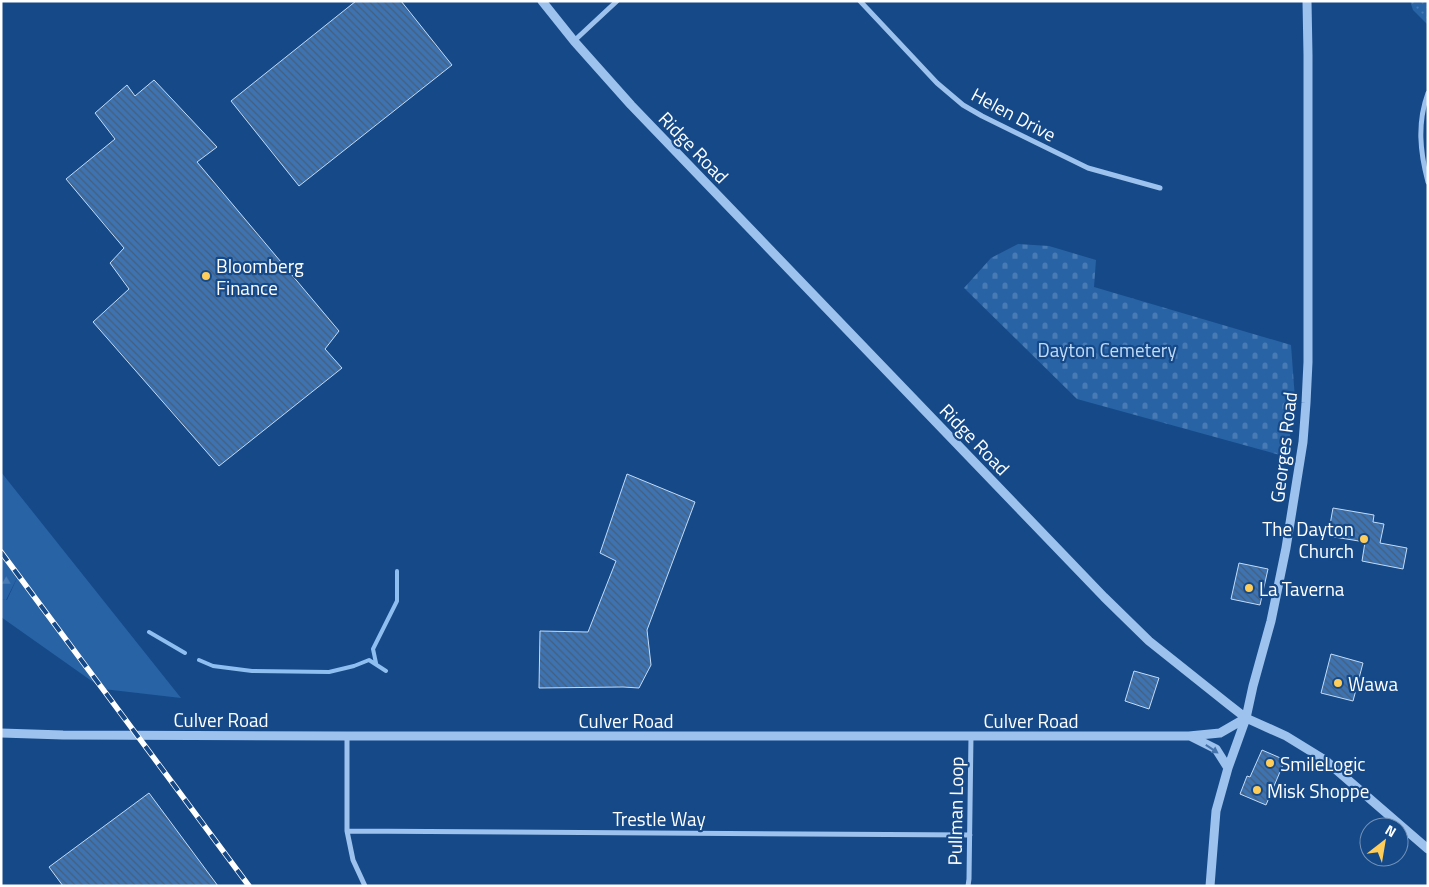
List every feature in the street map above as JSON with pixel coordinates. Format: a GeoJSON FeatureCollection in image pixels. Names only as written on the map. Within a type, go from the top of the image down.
{"type":"FeatureCollection","features":[{"type":"Feature","properties":{"kind":"street","name":"Ridge Road"},"geometry":{"type":"LineString","coordinates":[[542,1],[630,105],[1104,597],[1149,641],[1246,718],[1286,736],[1325,760],[1428,849]]}},
{"type":"Feature","properties":{"kind":"street"},"geometry":{"type":"LineString","coordinates":[[574,41],[616,1]]}},
{"type":"Feature","properties":{"kind":"street","name":"Helen Drive"},"geometry":{"type":"LineString","coordinates":[[860,1],[938,83],[963,105],[1088,168],[1160,188]]}},
{"type":"Feature","properties":{"kind":"street","name":"Georges Road"},"geometry":{"type":"LineString","coordinates":[[1210,886],[1216,811],[1228,768],[1246,718],[1271,621],[1286,548],[1302,442],[1306,403],[1309,260],[1307,1]]}},
{"type":"Feature","properties":{"kind":"street"},"geometry":{"type":"LineString","coordinates":[[1428,93],[1420,126],[1421,148],[1428,182]]}},
{"type":"Feature","properties":{"kind":"street","name":"Culver Road"},"geometry":{"type":"LineString","coordinates":[[1,733],[347,736],[1189,736],[1220,733],[1246,718]]}},
{"type":"Feature","properties":{"kind":"street"},"geometry":{"type":"LineString","coordinates":[[347,736],[347,831],[353,860],[365,886]]}},
{"type":"Feature","properties":{"kind":"street","name":"Pullman Loop"},"geometry":{"type":"LineString","coordinates":[[968,886],[970,879],[971,736]]}},
{"type":"Feature","properties":{"kind":"street"},"geometry":{"type":"LineString","coordinates":[[1189,736],[1218,751],[1228,768]]}},
{"type":"Feature","properties":{"kind":"street","name":"Trestle Way"},"geometry":{"type":"LineString","coordinates":[[347,831],[970,835]]}},
{"type":"Feature","properties":{"kind":"green space"},"geometry":{"type":"Polygon","coordinates":[[[1410,1],[1428,1],[1428,25],[1413,10],[1410,1]]]}},
{"type":"Feature","properties":{"kind":"green space","name":"Dayton Cemetery"},"geometry":{"type":"Polygon","coordinates":[[[1018,244],[1049,246],[1096,260],[1094,287],[1291,345],[1295,399],[1287,457],[1077,399],[964,288],[991,258],[1018,244]]]}},
{"type":"Feature","properties":{"kind":"green space"},"geometry":{"type":"Polygon","coordinates":[[[1,472],[181,698],[103,689],[1,617],[1,599],[7,600],[18,576],[1,556],[1,472]]]}},
{"type":"Feature","properties":{"kind":"green space"},"geometry":{"type":"Polygon","coordinates":[[[1,556],[18,576],[6,600],[1,599],[1,556]]]}},
{"type":"Feature","properties":{"kind":"building"},"geometry":{"type":"Polygon","coordinates":[[[356,1],[401,1],[452,65],[299,186],[231,101],[356,1]]]}},
{"type":"Feature","properties":{"kind":"building","name":"Bloomberg Finance"},"geometry":{"type":"Polygon","coordinates":[[[154,80],[217,147],[197,162],[339,331],[325,349],[342,368],[219,466],[93,322],[129,289],[110,263],[124,248],[66,179],[115,139],[95,113],[127,85],[135,96],[154,80]]]}},
{"type":"Feature","properties":{"kind":"building"},"geometry":{"type":"Polygon","coordinates":[[[627,474],[695,502],[647,630],[651,665],[639,688],[539,688],[540,631],[588,632],[616,561],[600,553],[627,474]]]}},
{"type":"Feature","properties":{"kind":"building","name":"The Dayton Church"},"geometry":{"type":"Polygon","coordinates":[[[1333,508],[1374,515],[1373,522],[1384,524],[1380,543],[1407,548],[1403,569],[1362,561],[1365,542],[1328,536],[1333,508]]]}},
{"type":"Feature","properties":{"kind":"building","name":"La Taverna"},"geometry":{"type":"Polygon","coordinates":[[[1239,563],[1268,569],[1260,605],[1231,599],[1239,563]]]}},
{"type":"Feature","properties":{"kind":"building","name":"Wawa"},"geometry":{"type":"Polygon","coordinates":[[[1331,654],[1363,663],[1353,701],[1321,693],[1331,654]]]}},
{"type":"Feature","properties":{"kind":"building"},"geometry":{"type":"Polygon","coordinates":[[[1134,671],[1159,678],[1149,709],[1125,701],[1134,671]]]}},
{"type":"Feature","properties":{"kind":"building"},"geometry":{"type":"Polygon","coordinates":[[[1262,750],[1285,760],[1266,805],[1240,794],[1247,776],[1250,777],[1262,750]]]}},
{"type":"Feature","properties":{"kind":"building"},"geometry":{"type":"Polygon","coordinates":[[[149,793],[218,886],[63,886],[49,867],[149,793]]]}},
{"type":"Feature","properties":{"kind":"waterway"},"geometry":{"type":"LineString","coordinates":[[376,663],[373,649],[397,601],[397,571]]}},
{"type":"Feature","properties":{"kind":"waterway"},"geometry":{"type":"LineString","coordinates":[[149,632],[185,653]]}},
{"type":"Feature","properties":{"kind":"waterway"},"geometry":{"type":"LineString","coordinates":[[199,660],[213,666],[252,671],[329,672],[369,660],[386,671]]}},
{"type":"Feature","properties":{"kind":"railway"},"geometry":{"type":"LineString","coordinates":[[1,552],[249,886]]}},
{"type":"Feature","properties":{"kind":"place","name":"Bloomberg Finance"},"geometry":{"type":"Point","coordinates":[206,276]}},
{"type":"Feature","properties":{"kind":"place","name":"The Dayton Church"},"geometry":{"type":"Point","coordinates":[1364,539]}},
{"type":"Feature","properties":{"kind":"place","name":"La Taverna"},"geometry":{"type":"Point","coordinates":[1249,588]}},
{"type":"Feature","properties":{"kind":"place","name":"Wawa"},"geometry":{"type":"Point","coordinates":[1338,683]}},
{"type":"Feature","properties":{"kind":"place","name":"SmileLogic"},"geometry":{"type":"Point","coordinates":[1270,763]}},
{"type":"Feature","properties":{"kind":"place","name":"Misk Shoppe"},"geometry":{"type":"Point","coordinates":[1257,790]}}]}
